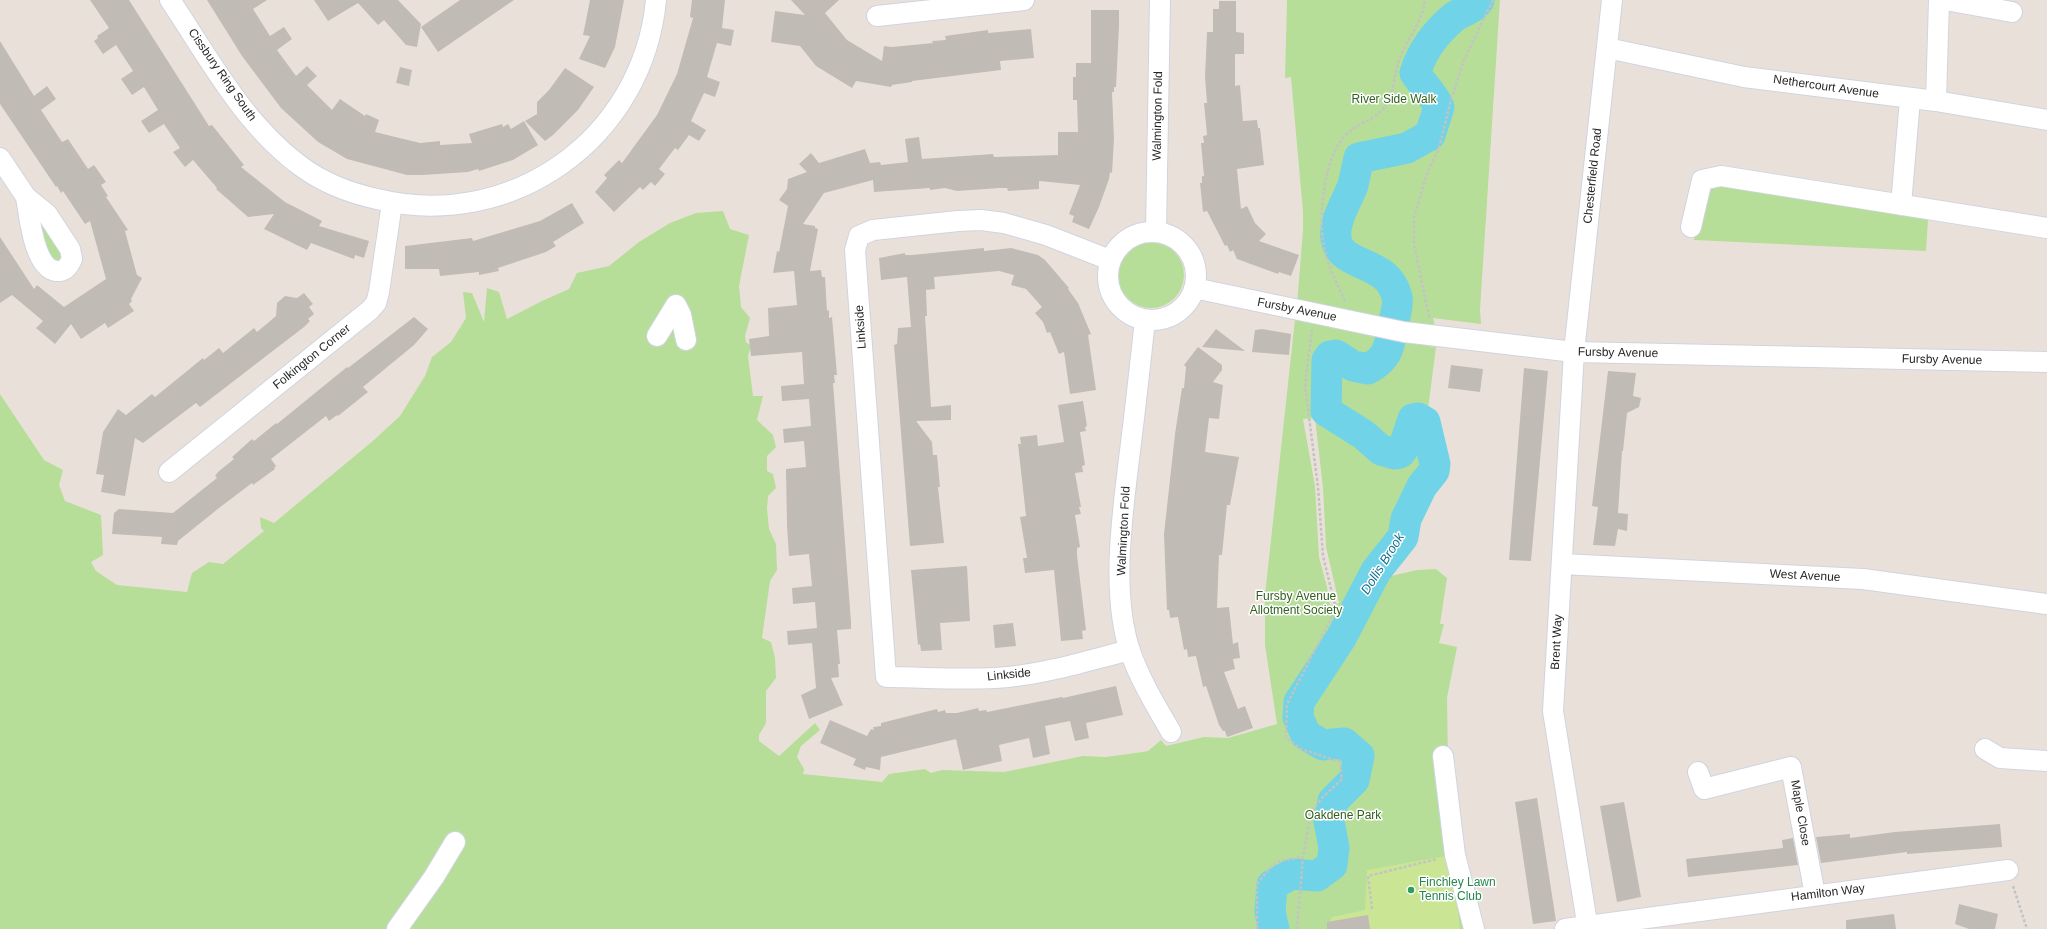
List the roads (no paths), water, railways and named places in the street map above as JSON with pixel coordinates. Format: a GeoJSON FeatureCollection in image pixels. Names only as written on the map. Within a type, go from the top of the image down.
{"type":"FeatureCollection","features":[{"type":"Feature","properties":{"kind":"street","name":"Cissbury Ring South"},"geometry":{"type":"LineString","coordinates":[[170,0],[246,114],[274,143],[302,167],[323,180],[351,193],[392,203],[435,207],[475,202],[509,192],[562,165],[588,144],[620,104],[637,72],[654,26],[656,0]]}},
{"type":"Feature","properties":{"kind":"street"},"geometry":{"type":"LineString","coordinates":[[877,16],[1024,0]]}},
{"type":"Feature","properties":{"kind":"street","name":"Walmington Fold"},"geometry":{"type":"LineString","coordinates":[[1156,232],[1160,0]]}},
{"type":"Feature","properties":{"kind":"street","name":"Chesterfield Road"},"geometry":{"type":"LineString","coordinates":[[1574,352],[1612,0]]}},
{"type":"Feature","properties":{"kind":"street"},"geometry":{"type":"LineString","coordinates":[[1936,101],[1939,0]]}},
{"type":"Feature","properties":{"kind":"street"},"geometry":{"type":"LineString","coordinates":[[1945,0],[2012,12]]}},
{"type":"Feature","properties":{"kind":"street","name":"Nethercourt Avenue"},"geometry":{"type":"LineString","coordinates":[[1607,48],[1744,77],[1910,99],[1936,101],[2047,120]]}},
{"type":"Feature","properties":{"kind":"street"},"geometry":{"type":"LineString","coordinates":[[1901,205],[1910,99]]}},
{"type":"Feature","properties":{"kind":"street"},"geometry":{"type":"LineString","coordinates":[[0,158],[26,198]]}},
{"type":"Feature","properties":{"kind":"street"},"geometry":{"type":"LineString","coordinates":[[1691,227],[1702,180],[1721,176],[2047,228]]}},
{"type":"Feature","properties":{"kind":"street","name":"Folkington Corner"},"geometry":{"type":"LineString","coordinates":[[169,472],[370,310],[376,303],[379,292],[392,203]]}},
{"type":"Feature","properties":{"kind":"street","name":"Linkside"},"geometry":{"type":"LineString","coordinates":[[1110,260],[1046,235],[1004,223],[981,220],[873,230],[859,236],[855,250],[881,683],[1008,677],[1050,670],[1130,650]]}},
{"type":"Feature","properties":{"kind":"street"},"geometry":{"type":"LineString","coordinates":[[1156,232],[1168,235],[1179,241],[1188,251],[1194,262],[1196,275],[1194,288],[1189,300],[1181,309],[1170,316],[1158,320],[1145,320],[1133,316],[1122,309],[1113,299],[1108,286],[1107,273],[1110,260],[1117,248],[1128,238],[1141,233],[1156,232]]}},
{"type":"Feature","properties":{"kind":"street","name":"Fursby Avenue"},"geometry":{"type":"LineString","coordinates":[[1194,288],[1404,332],[1574,352],[2047,362]]}},
{"type":"Feature","properties":{"kind":"street"},"geometry":{"type":"LineString","coordinates":[[657,336],[676,305],[681,315],[686,340]]}},
{"type":"Feature","properties":{"kind":"street","name":"Walmington Fold"},"geometry":{"type":"LineString","coordinates":[[1145,320],[1124,499],[1120,557],[1122,609],[1130,650],[1143,683],[1171,732]]}},
{"type":"Feature","properties":{"kind":"street","name":"Brent Way"},"geometry":{"type":"LineString","coordinates":[[1574,352],[1554,711],[1588,927]]}},
{"type":"Feature","properties":{"kind":"street","name":"West Avenue"},"geometry":{"type":"LineString","coordinates":[[1562,564],[1863,580],[2047,604]]}},
{"type":"Feature","properties":{"kind":"street"},"geometry":{"type":"LineString","coordinates":[[1985,748],[2000,758],[2047,761]]}},
{"type":"Feature","properties":{"kind":"street"},"geometry":{"type":"LineString","coordinates":[[1443,756],[1455,855],[1474,929]]}},
{"type":"Feature","properties":{"kind":"street","name":"Maple Close"},"geometry":{"type":"LineString","coordinates":[[1698,772],[1704,789],[1791,767],[1815,895]]}},
{"type":"Feature","properties":{"kind":"street"},"geometry":{"type":"LineString","coordinates":[[397,929],[434,877],[455,842]]}},
{"type":"Feature","properties":{"kind":"street","name":"Hamilton Way"},"geometry":{"type":"LineString","coordinates":[[1565,929],[2008,870]]}},
{"type":"Feature","properties":{"kind":"waterway","name":"Dollis Brook"},"geometry":{"type":"LineString","coordinates":[[1274,929],[1270,912],[1272,885],[1292,874],[1317,876],[1332,865],[1334,848],[1329,821],[1333,801],[1354,780],[1359,756],[1344,743],[1323,745],[1306,735],[1298,717],[1299,702],[1341,638],[1376,571],[1403,537],[1406,519],[1422,486],[1434,471],[1435,464],[1425,422],[1418,418],[1413,419],[1403,449],[1400,453],[1395,454],[1381,450],[1364,435],[1326,411],[1327,360],[1330,356],[1336,355],[1353,366],[1368,369],[1375,365],[1384,356],[1389,347],[1397,304],[1397,297],[1392,285],[1385,276],[1376,270],[1348,257],[1342,251],[1337,243],[1336,228],[1340,213],[1353,185],[1359,158],[1407,148],[1430,135],[1439,107],[1415,73],[1430,42],[1441,29],[1454,17],[1471,8],[1479,0]]}},
{"type":"Feature","properties":{"kind":"place","name":"Finchley Lawn Tennis Club"},"geometry":{"type":"Point","coordinates":[1411,890]}},
{"type":"Feature","properties":{"kind":"park label","name":"River Side Walk"},"geometry":{"type":"Point","coordinates":[1394,100]}},
{"type":"Feature","properties":{"kind":"park label","name":"Fursby Avenue Allotment Society"},"geometry":{"type":"Point","coordinates":[1296,604]}},
{"type":"Feature","properties":{"kind":"park label","name":"Oakdene Park"},"geometry":{"type":"Point","coordinates":[1343,816]}}]}
